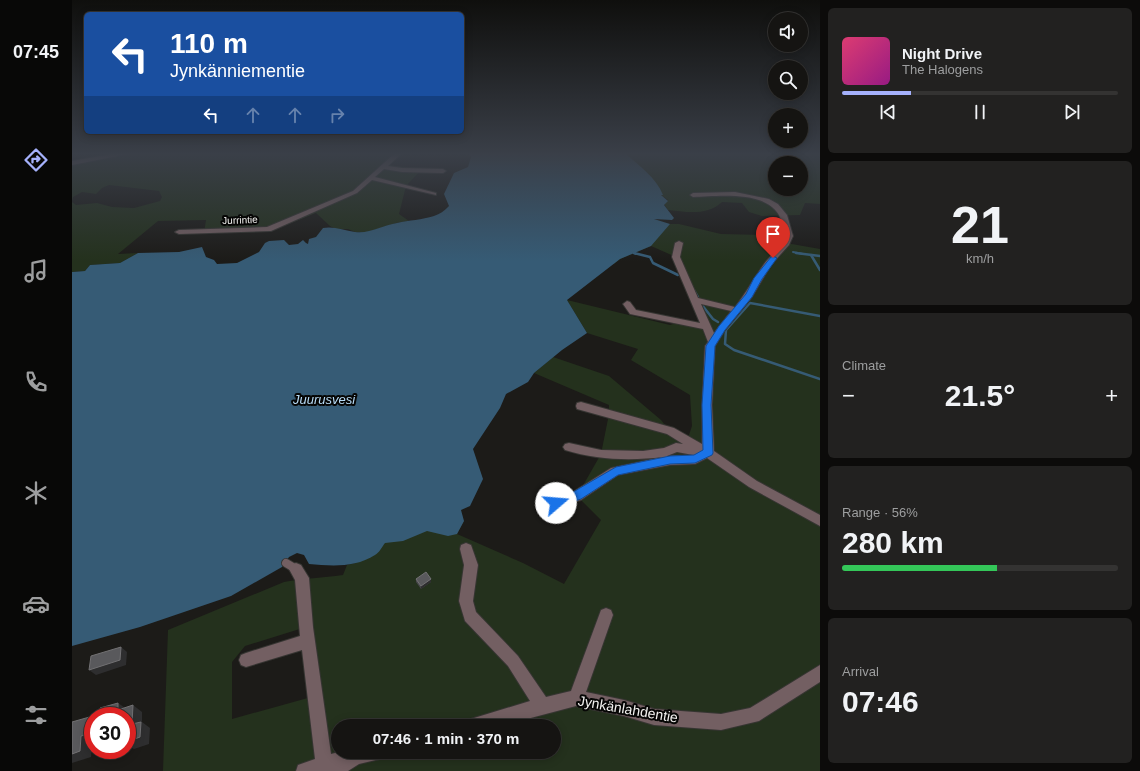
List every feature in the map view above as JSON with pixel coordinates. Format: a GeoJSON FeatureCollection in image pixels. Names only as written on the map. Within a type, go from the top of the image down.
{"type":"FeatureCollection","features":[{"type":"Feature","properties":{"kind":"street","name":"Jurrintie"},"geometry":{"type":"LineString","coordinates":[[179,232],[268,229],[355,192],[358,189]]}},
{"type":"Feature","properties":{"kind":"street"},"geometry":{"type":"LineString","coordinates":[[414,189],[434,194]]}},
{"type":"Feature","properties":{"kind":"street"},"geometry":{"type":"LineString","coordinates":[[693,195],[735,194],[751,196],[771,202],[780,209],[784,215],[789,236],[786,244],[768,264],[749,295],[722,328],[710,346],[707,405],[708,453]]}},
{"type":"Feature","properties":{"kind":"street"},"geometry":{"type":"LineString","coordinates":[[679,243],[676,257],[713,342]]}},
{"type":"Feature","properties":{"kind":"street"},"geometry":{"type":"LineString","coordinates":[[694,300],[737,310]]}},
{"type":"Feature","properties":{"kind":"street"},"geometry":{"type":"LineString","coordinates":[[627,304],[633,312],[706,327]]}},
{"type":"Feature","properties":{"kind":"street"},"geometry":{"type":"LineString","coordinates":[[581,406],[670,431],[708,453],[753,484],[820,521]]}},
{"type":"Feature","properties":{"kind":"street"},"geometry":{"type":"LineString","coordinates":[[569,447],[601,454],[643,455],[666,452],[676,447],[708,453]]}},
{"type":"Feature","properties":{"kind":"street"},"geometry":{"type":"LineString","coordinates":[[556,503],[577,496],[616,472],[670,460],[695,459],[708,453]]}},
{"type":"Feature","properties":{"kind":"street"},"geometry":{"type":"LineString","coordinates":[[466,549],[471,566],[466,601],[470,616],[513,661],[542,706]]}},
{"type":"Feature","properties":{"kind":"street"},"geometry":{"type":"LineString","coordinates":[[291,566],[302,578],[321,747],[329,767]]}},
{"type":"Feature","properties":{"kind":"street"},"geometry":{"type":"LineString","coordinates":[[576,698],[606,615]]}},
{"type":"Feature","properties":{"kind":"street"},"geometry":{"type":"LineString","coordinates":[[246,660],[308,641]]}},
{"type":"Feature","properties":{"kind":"street","name":"Jynkänlahdentie"},"geometry":{"type":"LineString","coordinates":[[498,719],[576,698],[624,708],[654,717],[721,722],[753,716],[820,673]]}},
{"type":"Feature","properties":{"kind":"street"},"geometry":{"type":"LineString","coordinates":[[304,771],[329,767],[349,759]]}},
{"type":"Feature","properties":{"kind":"green space"},"geometry":{"type":"Polygon","coordinates":[[[72,189],[101,189],[96,194],[82,192],[73,197],[72,201],[72,189]]]}},
{"type":"Feature","properties":{"kind":"green space"},"geometry":{"type":"Polygon","coordinates":[[[142,189],[405,189],[399,214],[409,221],[396,223],[368,232],[355,232],[348,229],[336,229],[330,226],[316,213],[268,232],[204,233],[206,220],[158,221],[118,254],[138,253],[120,263],[90,265],[85,271],[72,272],[72,202],[76,205],[97,203],[112,207],[134,208],[160,201],[162,197],[159,191],[142,189]]]}},
{"type":"Feature","properties":{"kind":"green space"},"geometry":{"type":"Polygon","coordinates":[[[657,189],[768,189],[768,196],[808,196],[808,189],[820,189],[820,204],[805,203],[800,215],[762,216],[749,212],[742,203],[722,202],[703,211],[689,212],[668,210],[664,204],[668,200],[661,195],[657,189]]]}},
{"type":"Feature","properties":{"kind":"green space"},"geometry":{"type":"Polygon","coordinates":[[[768,221],[786,222],[786,243],[820,249],[820,771],[163,771],[168,630],[284,582],[343,575],[347,565],[356,563],[365,542],[464,521],[457,534],[523,563],[564,584],[601,520],[577,496],[601,454],[609,414],[609,405],[534,373],[553,357],[609,376],[661,420],[670,431],[687,441],[692,426],[690,395],[631,360],[638,349],[587,333],[567,300],[670,325],[679,322],[706,327],[676,257],[651,246],[620,259],[614,264],[603,258],[670,224],[679,224],[721,234],[765,235],[768,227],[768,221]],[[306,627],[245,646],[232,662],[232,719],[315,696],[306,627]]]}},
{"type":"Feature","properties":{"kind":"water","name":"Juurusvesi"},"geometry":{"type":"Polygon","coordinates":[[[446,189],[660,189],[663,195],[661,195],[668,201],[664,205],[674,218],[672,220],[654,219],[670,224],[651,246],[620,259],[567,300],[587,333],[562,350],[534,373],[528,382],[506,394],[500,408],[473,449],[483,479],[470,506],[461,510],[464,521],[457,534],[448,536],[427,531],[403,541],[385,543],[375,555],[359,562],[343,565],[309,564],[304,555],[297,553],[289,557],[282,567],[231,596],[140,627],[72,646],[72,272],[85,271],[90,265],[120,263],[138,253],[179,252],[202,247],[206,257],[214,260],[217,264],[237,263],[259,252],[265,243],[269,241],[284,240],[289,245],[298,244],[303,240],[308,244],[309,239],[316,237],[323,228],[366,232],[392,224],[434,216],[449,206],[444,194],[446,189]]]}},
{"type":"Feature","properties":{"kind":"building"},"geometry":{"type":"Polygon","coordinates":[[[426,572],[431,579],[421,586],[416,579],[426,572]]]}},
{"type":"Feature","properties":{"kind":"building"},"geometry":{"type":"Polygon","coordinates":[[[121,647],[120,660],[89,670],[91,656],[121,647]]]}},
{"type":"Feature","properties":{"kind":"building"},"geometry":{"type":"Polygon","coordinates":[[[118,703],[118,707],[104,707],[118,703]]]}},
{"type":"Feature","properties":{"kind":"building"},"geometry":{"type":"Polygon","coordinates":[[[84,719],[84,735],[81,736],[80,751],[72,754],[72,722],[84,719]]]}},
{"type":"Feature","properties":{"kind":"building"},"geometry":{"type":"Polygon","coordinates":[[[141,722],[140,737],[136,739],[136,723],[141,722]]]}},
{"type":"Feature","properties":{"kind":"waterway"},"geometry":{"type":"LineString","coordinates":[[793,252],[801,254]]}},
{"type":"Feature","properties":{"kind":"waterway"},"geometry":{"type":"LineString","coordinates":[[636,254],[634,253],[650,257],[653,263],[678,275]]}},
{"type":"Feature","properties":{"kind":"waterway"},"geometry":{"type":"LineString","coordinates":[[796,253],[801,254]]}},
{"type":"Feature","properties":{"kind":"waterway"},"geometry":{"type":"LineString","coordinates":[[801,254],[820,256]]}},
{"type":"Feature","properties":{"kind":"waterway"},"geometry":{"type":"LineString","coordinates":[[811,255],[820,270]]}},
{"type":"Feature","properties":{"kind":"waterway"},"geometry":{"type":"LineString","coordinates":[[694,290],[698,297]]}},
{"type":"Feature","properties":{"kind":"waterway"},"geometry":{"type":"LineString","coordinates":[[820,316],[750,303],[726,330],[725,344],[734,350],[820,379]]}},
{"type":"Feature","properties":{"kind":"waterway"},"geometry":{"type":"LineString","coordinates":[[702,305],[713,319],[718,322]]}},
{"type":"Feature","properties":{"kind":"route"},"geometry":{"type":"LineString","coordinates":[[556,503],[577,496],[616,472],[670,460],[695,459],[708,453],[706,438],[710,346],[722,328],[749,295],[758,278],[773,258]]}}]}
